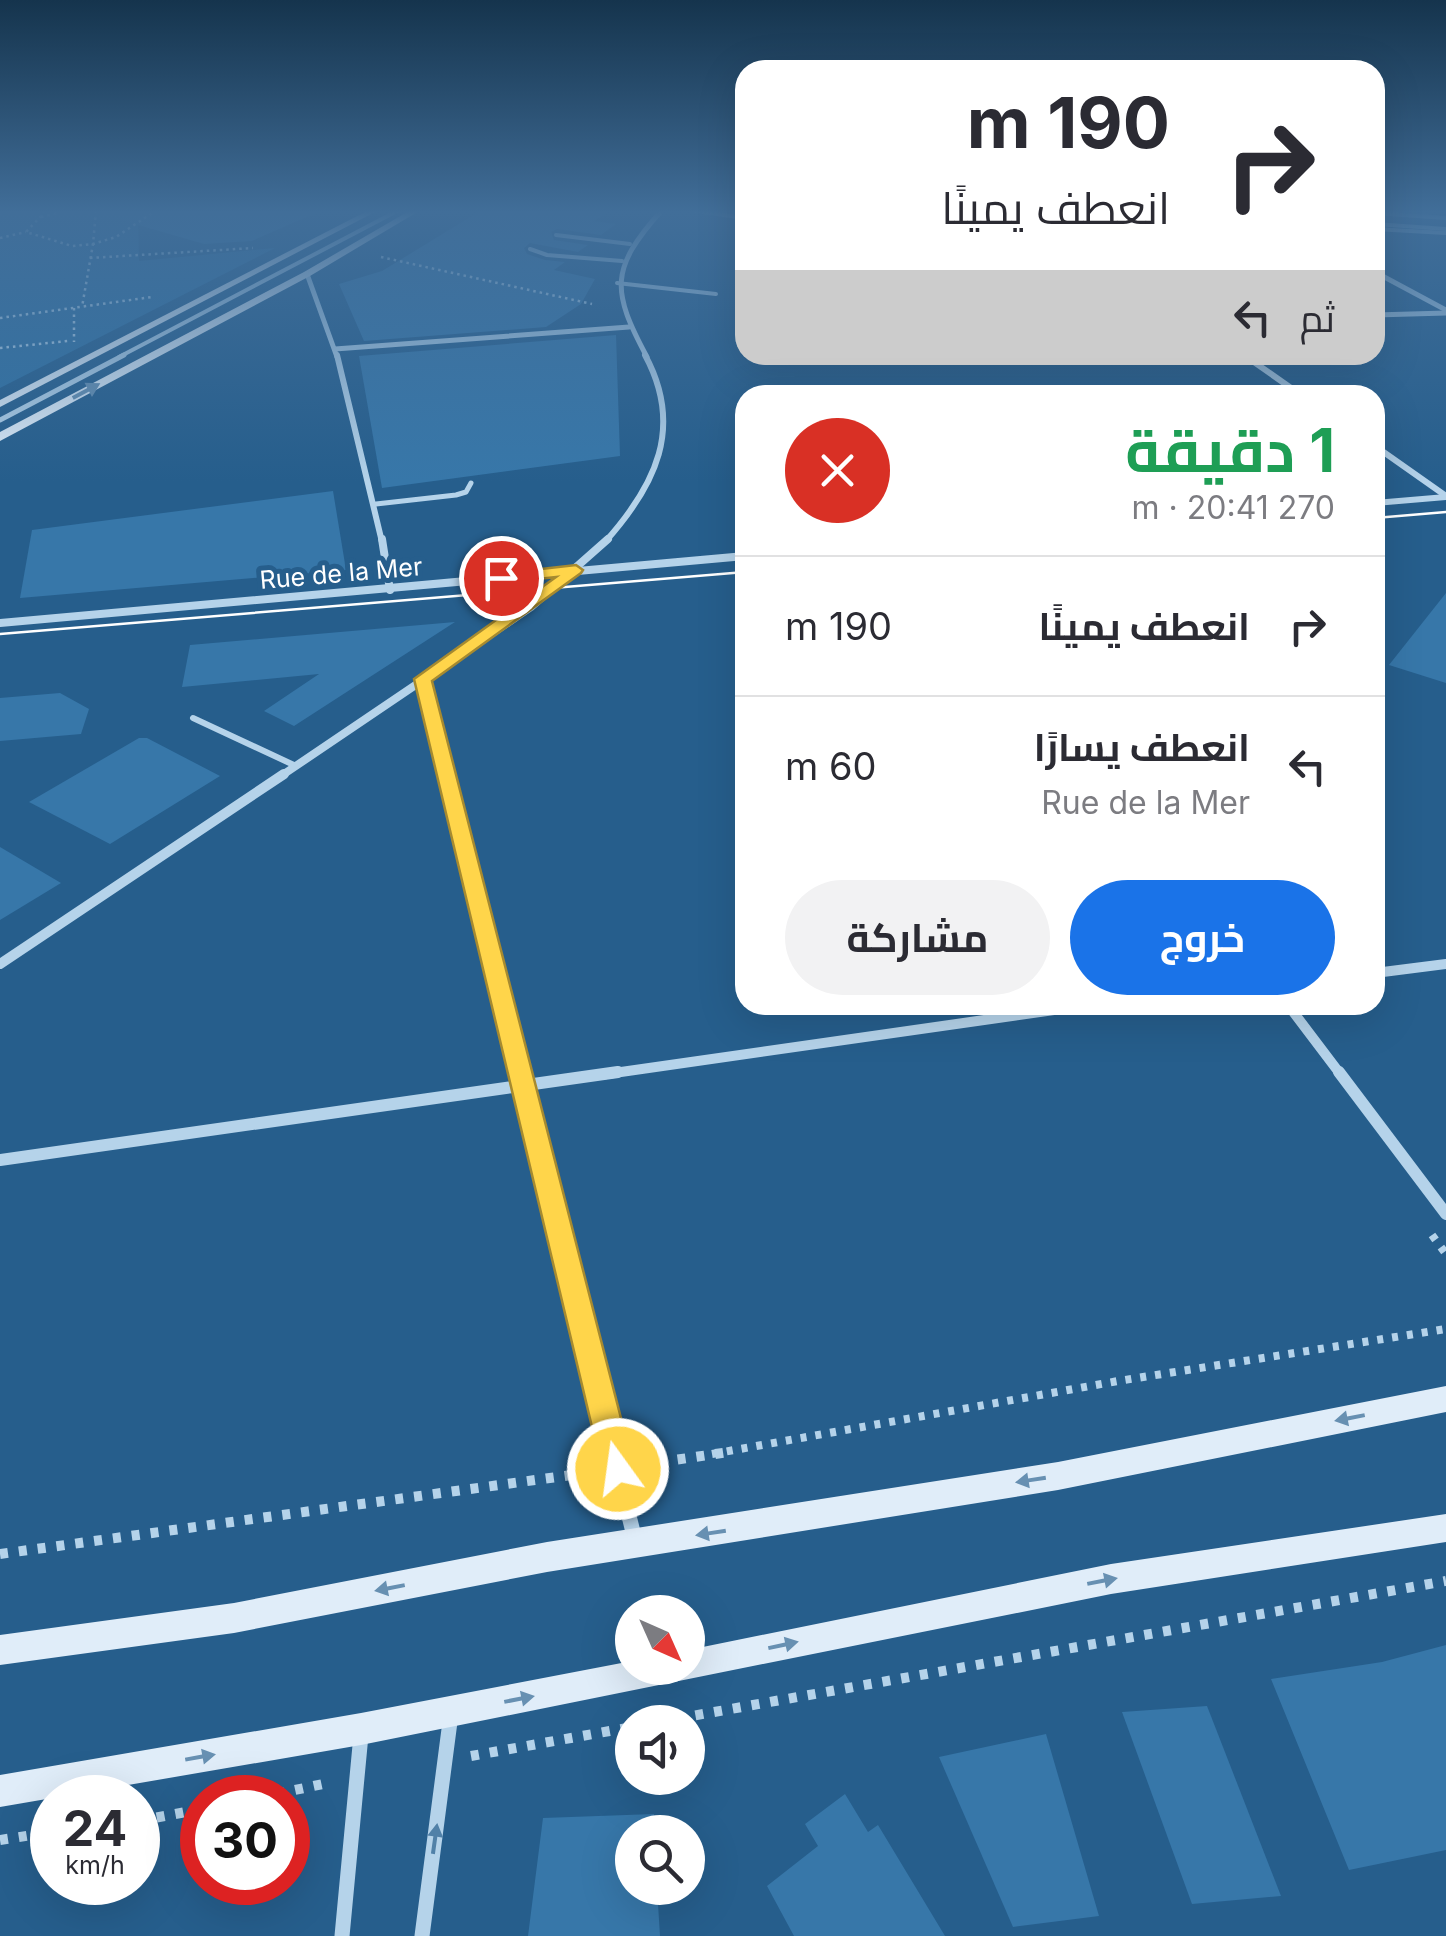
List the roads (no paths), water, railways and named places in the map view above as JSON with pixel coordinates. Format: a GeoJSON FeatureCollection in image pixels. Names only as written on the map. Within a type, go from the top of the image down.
{"type":"FeatureCollection","features":[{"type":"Feature","properties":{"kind":"main road"},"geometry":{"type":"LineString","coordinates":[[0,404],[198,301]]}},
{"type":"Feature","properties":{"kind":"main road"},"geometry":{"type":"LineString","coordinates":[[0,436],[255,301]]}},
{"type":"Feature","properties":{"kind":"main road"},"geometry":{"type":"LineString","coordinates":[[0,1650],[234,1618],[547,1557],[636,1546],[1058,1476],[1446,1399]]}},
{"type":"Feature","properties":{"kind":"main road"},"geometry":{"type":"LineString","coordinates":[[705,1661],[1110,1578],[1446,1528]]}},
{"type":"Feature","properties":{"kind":"main road"},"geometry":{"type":"LineString","coordinates":[[0,1792],[362,1729],[615,1680]]}},
{"type":"Feature","properties":{"kind":"street"},"geometry":{"type":"LineString","coordinates":[[317,301],[334,349],[376,504],[390,590]]}},
{"type":"Feature","properties":{"kind":"street"},"geometry":{"type":"LineString","coordinates":[[0,964],[296,766],[605,547],[645,489],[663,438],[665,418],[622,301]]}},
{"type":"Feature","properties":{"kind":"street"},"geometry":{"type":"LineString","coordinates":[[1385,314],[1446,312]]}},
{"type":"Feature","properties":{"kind":"street"},"geometry":{"type":"LineString","coordinates":[[334,349],[628,327]]}},
{"type":"Feature","properties":{"kind":"street"},"geometry":{"type":"LineString","coordinates":[[1258,365],[1288,385]]}},
{"type":"Feature","properties":{"kind":"street"},"geometry":{"type":"LineString","coordinates":[[1385,453],[1446,496]]}},
{"type":"Feature","properties":{"kind":"street"},"geometry":{"type":"LineString","coordinates":[[1385,502],[1446,496]]}},
{"type":"Feature","properties":{"kind":"street","name":"Rue de la Mer"},"geometry":{"type":"LineString","coordinates":[[0,624],[735,557]]}},
{"type":"Feature","properties":{"kind":"street"},"geometry":{"type":"LineString","coordinates":[[422,679],[636,1546]]}},
{"type":"Feature","properties":{"kind":"street"},"geometry":{"type":"LineString","coordinates":[[1385,971],[1446,964]]}},
{"type":"Feature","properties":{"kind":"street"},"geometry":{"type":"LineString","coordinates":[[0,1160],[1019,1015]]}},
{"type":"Feature","properties":{"kind":"street"},"geometry":{"type":"LineString","coordinates":[[1296,1015],[1446,1214]]}},
{"type":"Feature","properties":{"kind":"street"},"geometry":{"type":"LineString","coordinates":[[422,1936],[451,1712]]}},
{"type":"Feature","properties":{"kind":"street"},"geometry":{"type":"LineString","coordinates":[[342,1936],[362,1729]]}},
{"type":"Feature","properties":{"kind":"lane"},"geometry":{"type":"LineString","coordinates":[[0,420],[225,301]]}},
{"type":"Feature","properties":{"kind":"lane"},"geometry":{"type":"LineString","coordinates":[[376,504],[461,494],[471,483]]}},
{"type":"Feature","properties":{"kind":"lane"},"geometry":{"type":"LineString","coordinates":[[193,718],[296,766]]}},
{"type":"Feature","properties":{"kind":"tram line"},"geometry":{"type":"LineString","coordinates":[[1385,517],[1446,512]]}},
{"type":"Feature","properties":{"kind":"tram line"},"geometry":{"type":"LineString","coordinates":[[0,634],[735,573]]}}]}
